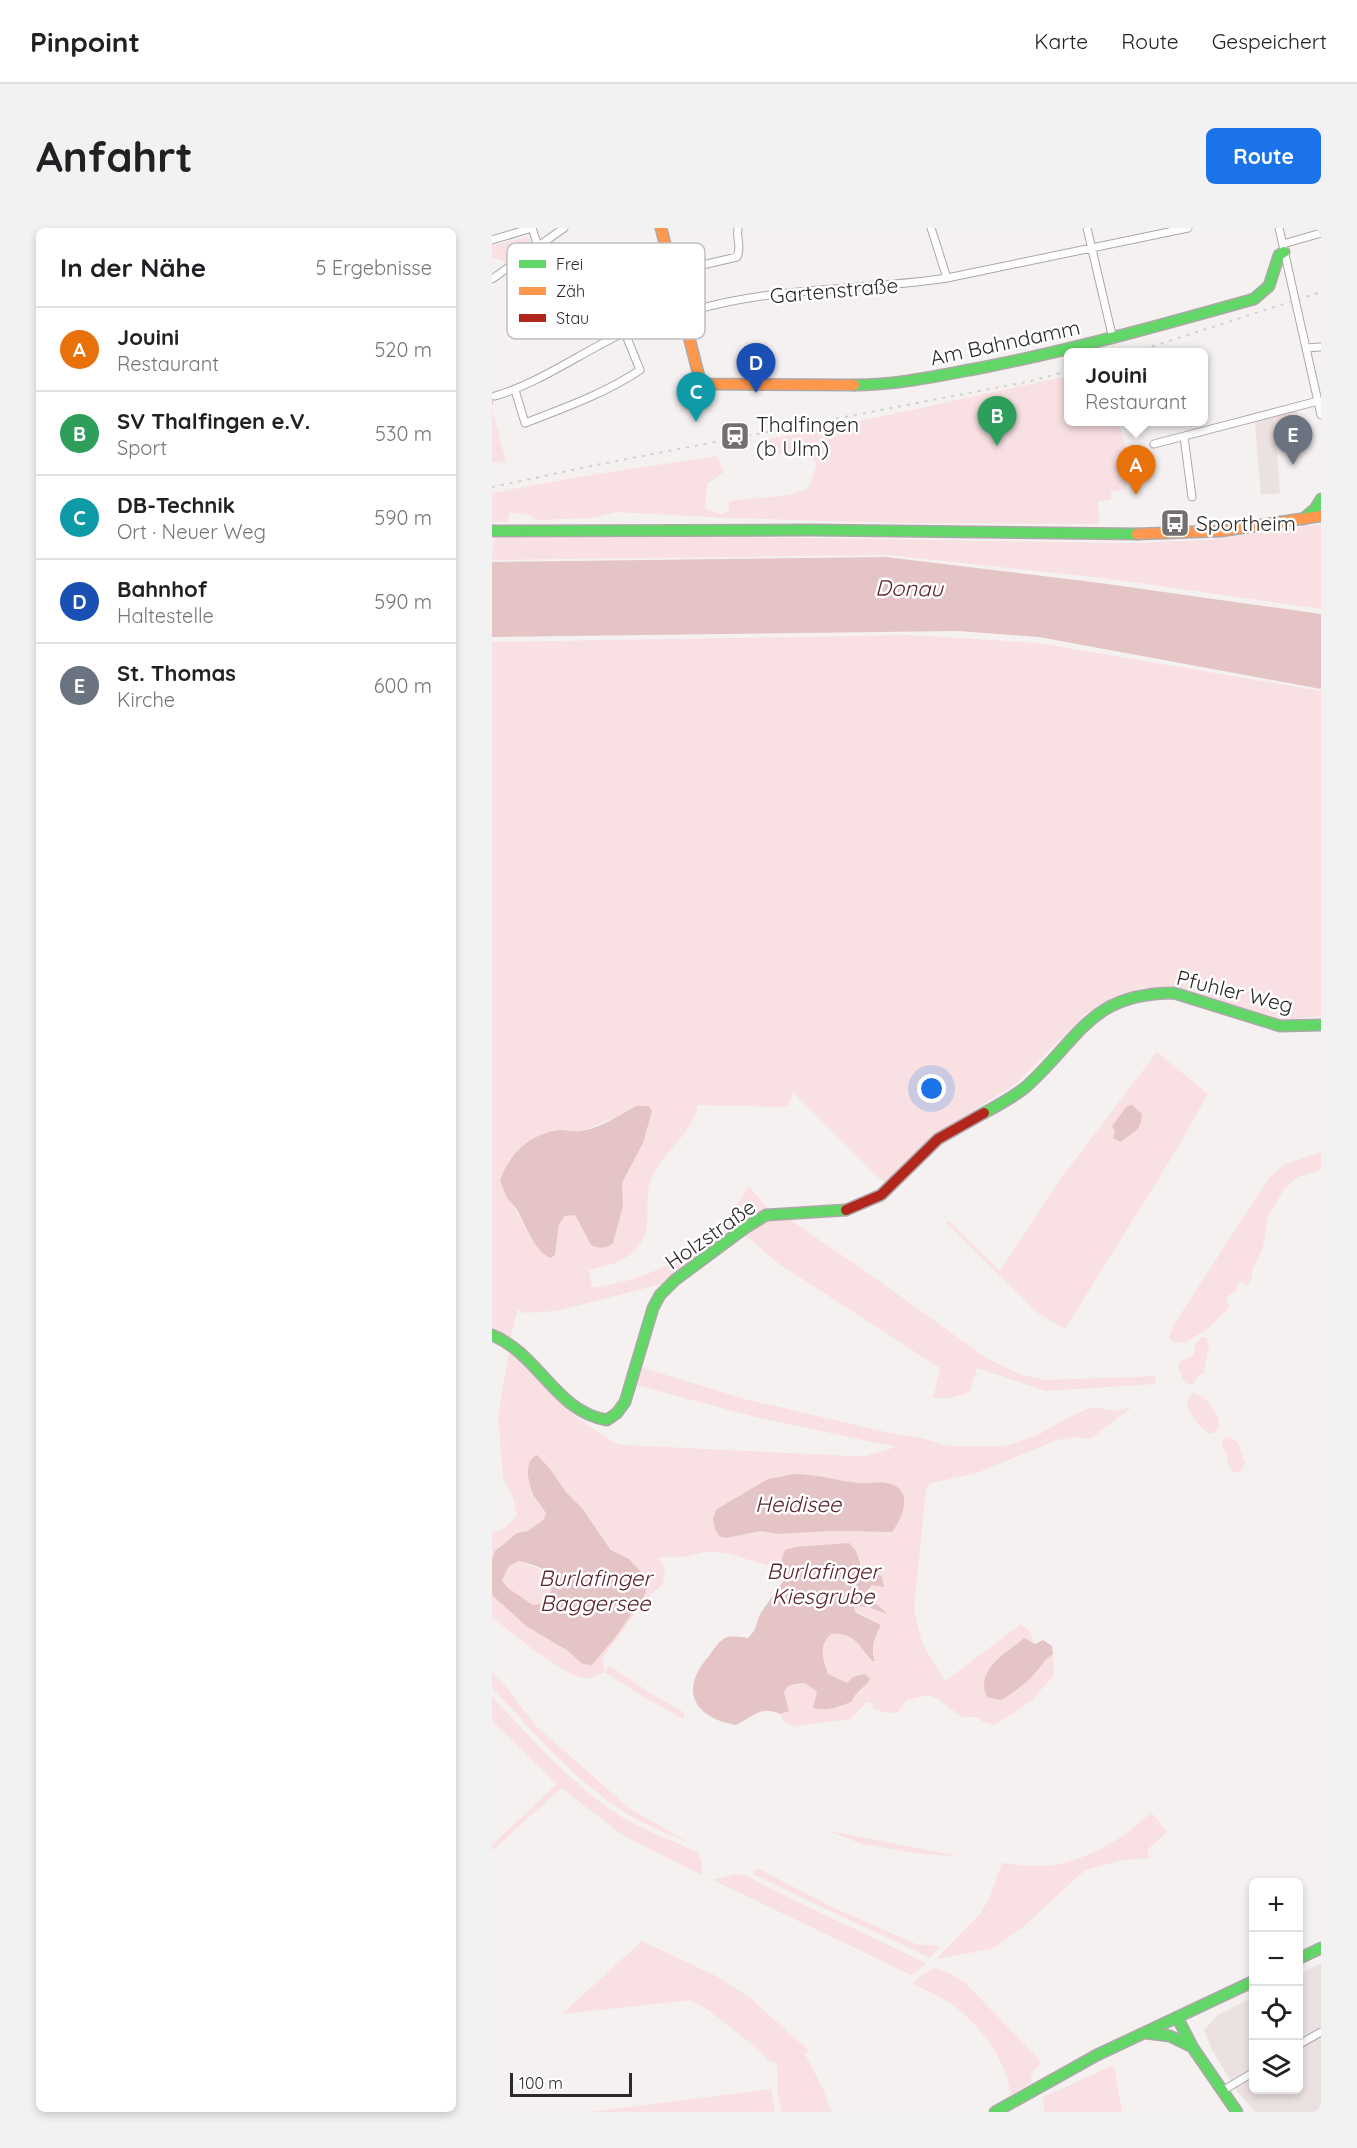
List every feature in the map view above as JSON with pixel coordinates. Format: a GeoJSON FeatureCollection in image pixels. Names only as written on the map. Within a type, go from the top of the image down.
{"type":"FeatureCollection","features":[{"type":"Feature","properties":{"kind":"street"},"geometry":{"type":"LineString","coordinates":[[492,240],[532,228],[537,243]]}},
{"type":"Feature","properties":{"kind":"street"},"geometry":{"type":"LineString","coordinates":[[542,243],[564,228]]}},
{"type":"Feature","properties":{"kind":"street"},"geometry":{"type":"LineString","coordinates":[[661,228],[665,243]]}},
{"type":"Feature","properties":{"kind":"street"},"geometry":{"type":"LineString","coordinates":[[705,264],[737,257],[740,250],[738,228]]}},
{"type":"Feature","properties":{"kind":"street"},"geometry":{"type":"LineString","coordinates":[[931,228],[947,278]]}},
{"type":"Feature","properties":{"kind":"street"},"geometry":{"type":"LineString","coordinates":[[1087,228],[1113,339]]}},
{"type":"Feature","properties":{"kind":"street","name":"Gartenstraße"},"geometry":{"type":"LineString","coordinates":[[705,308],[750,298],[947,278],[1188,228]]}},
{"type":"Feature","properties":{"kind":"street"},"geometry":{"type":"LineString","coordinates":[[1279,228],[1321,415]]}},
{"type":"Feature","properties":{"kind":"street"},"geometry":{"type":"LineString","coordinates":[[1284,248],[1321,234]]}},
{"type":"Feature","properties":{"kind":"street","name":"Am Bahndamm"},"geometry":{"type":"LineString","coordinates":[[1073,348],[1254,299],[1269,286],[1279,255],[1284,248]]}},
{"type":"Feature","properties":{"kind":"street"},"geometry":{"type":"LineString","coordinates":[[492,279],[507,268]]}},
{"type":"Feature","properties":{"kind":"street","name":"Gartenstraße"},"geometry":{"type":"LineString","coordinates":[[495,396],[515,390],[613,339]]}},
{"type":"Feature","properties":{"kind":"street"},"geometry":{"type":"LineString","coordinates":[[515,390],[525,423],[588,399],[640,370],[627,339]]}},
{"type":"Feature","properties":{"kind":"street","name":"Am Bahndamm"},"geometry":{"type":"LineString","coordinates":[[688,339],[701,384],[860,385],[899,383],[1064,350]]}},
{"type":"Feature","properties":{"kind":"street"},"geometry":{"type":"LineString","coordinates":[[1306,348],[1321,347]]}},
{"type":"Feature","properties":{"kind":"street"},"geometry":{"type":"LineString","coordinates":[[1154,444],[1318,401]]}},
{"type":"Feature","properties":{"kind":"street"},"geometry":{"type":"LineString","coordinates":[[1184,437],[1192,497]]}},
{"type":"Feature","properties":{"kind":"street"},"geometry":{"type":"LineString","coordinates":[[1302,520],[1315,509],[1321,499]]}},
{"type":"Feature","properties":{"kind":"street"},"geometry":{"type":"LineString","coordinates":[[492,531],[812,530],[1124,535],[1221,531],[1321,516]]}},
{"type":"Feature","properties":{"kind":"street","name":"Pfuhler Weg"},"geometry":{"type":"LineString","coordinates":[[1054,1056],[1075,1033],[1100,1012],[1127,998],[1139,995],[1174,993],[1280,1026],[1321,1025]]}},
{"type":"Feature","properties":{"kind":"street","name":"Holzstraße"},"geometry":{"type":"LineString","coordinates":[[492,1335],[513,1346],[525,1356],[563,1397],[585,1416],[606,1420],[617,1413],[625,1402],[653,1308],[660,1295],[675,1280],[766,1215],[849,1210],[881,1195],[938,1139],[1016,1095],[1054,1056]]}},
{"type":"Feature","properties":{"kind":"street"},"geometry":{"type":"LineString","coordinates":[[1303,1957],[1321,1948]]}},
{"type":"Feature","properties":{"kind":"street"},"geometry":{"type":"LineString","coordinates":[[995,2112],[1061,2074],[1249,1983]]}},
{"type":"Feature","properties":{"kind":"street"},"geometry":{"type":"LineString","coordinates":[[1177,2017],[1193,2048],[1238,2112]]}},
{"type":"Feature","properties":{"kind":"street"},"geometry":{"type":"LineString","coordinates":[[1303,2042],[1321,2031]]}},
{"type":"Feature","properties":{"kind":"street"},"geometry":{"type":"LineString","coordinates":[[1143,2033],[1170,2036],[1193,2048]]}},
{"type":"Feature","properties":{"kind":"street"},"geometry":{"type":"LineString","coordinates":[[1222,2091],[1249,2075]]}},
{"type":"Feature","properties":{"kind":"shaded area"},"geometry":{"type":"Polygon","coordinates":[[[526,237],[531,239],[530,243],[507,243],[506,264],[503,260],[492,258],[492,246],[526,237]]]}},
{"type":"Feature","properties":{"kind":"shaded area"},"geometry":{"type":"Polygon","coordinates":[[[1064,377],[1064,426],[1119,426],[1128,462],[1129,476],[1126,490],[1111,491],[1111,500],[1098,501],[1099,524],[896,523],[617,512],[592,518],[536,520],[529,515],[510,512],[507,522],[492,522],[492,493],[578,477],[717,456],[724,472],[707,484],[705,509],[721,514],[729,510],[729,501],[788,495],[809,488],[817,464],[802,450],[772,454],[769,439],[1064,377]]]}},
{"type":"Feature","properties":{"kind":"shaded area"},"geometry":{"type":"Polygon","coordinates":[[[492,410],[506,461],[492,463],[492,410]]]}},
{"type":"Feature","properties":{"kind":"shaded area"},"geometry":{"type":"Polygon","coordinates":[[[1298,411],[1302,436],[1277,439],[1274,417],[1298,411]]]}},
{"type":"Feature","properties":{"kind":"shaded area"},"geometry":{"type":"Polygon","coordinates":[[[1274,417],[1280,493],[1261,495],[1255,423],[1274,417]]]}},
{"type":"Feature","properties":{"kind":"shaded area"},"geometry":{"type":"Polygon","coordinates":[[[1321,524],[1321,609],[1111,579],[889,555],[492,560],[494,538],[740,537],[1130,543],[1204,540],[1321,524]]]}},
{"type":"Feature","properties":{"kind":"shaded area"},"geometry":{"type":"Polygon","coordinates":[[[908,635],[1038,643],[1321,691],[1321,1016],[1286,1020],[1197,995],[1142,987],[1086,1013],[1018,1082],[931,1138],[884,1183],[794,1093],[787,1107],[698,1105],[691,1124],[662,1160],[651,1179],[647,1225],[641,1242],[625,1258],[589,1270],[592,1288],[642,1276],[684,1254],[722,1221],[737,1205],[749,1186],[768,1209],[752,1215],[661,1284],[557,1311],[524,1313],[518,1309],[510,1338],[492,1331],[492,642],[908,635]],[[636,1106],[619,1116],[581,1131],[560,1130],[509,1159],[500,1181],[533,1242],[555,1255],[559,1224],[565,1215],[575,1215],[591,1245],[602,1248],[613,1243],[623,1206],[622,1183],[630,1170],[636,1106]]]}},
{"type":"Feature","properties":{"kind":"shaded area"},"geometry":{"type":"Polygon","coordinates":[[[1157,1052],[1208,1094],[1177,1149],[1065,1329],[1039,1314],[946,1223],[948,1220],[1000,1271],[1059,1181],[1157,1052]]]}},
{"type":"Feature","properties":{"kind":"shaded area"},"geometry":{"type":"Polygon","coordinates":[[[1321,1152],[1321,1170],[1298,1177],[1285,1188],[1268,1216],[1263,1248],[1252,1270],[1252,1279],[1246,1286],[1239,1281],[1237,1290],[1228,1296],[1226,1301],[1230,1306],[1210,1327],[1185,1343],[1173,1342],[1169,1337],[1176,1321],[1269,1178],[1285,1164],[1321,1152]]]}},
{"type":"Feature","properties":{"kind":"shaded area"},"geometry":{"type":"Polygon","coordinates":[[[786,1217],[986,1358],[1019,1374],[1046,1380],[1156,1376],[1155,1384],[1046,1391],[977,1368],[970,1392],[950,1398],[933,1398],[940,1368],[779,1264],[744,1234],[768,1220],[786,1217]]]}},
{"type":"Feature","properties":{"kind":"shaded area"},"geometry":{"type":"Polygon","coordinates":[[[1201,1337],[1206,1338],[1209,1345],[1204,1373],[1197,1376],[1191,1385],[1184,1381],[1178,1366],[1180,1361],[1193,1356],[1195,1345],[1201,1337]]]}},
{"type":"Feature","properties":{"kind":"shaded area"},"geometry":{"type":"Polygon","coordinates":[[[509,1351],[520,1358],[576,1417],[615,1443],[624,1445],[853,1456],[866,1456],[896,1447],[755,1417],[636,1385],[640,1367],[745,1399],[949,1446],[1005,1446],[1038,1435],[1069,1417],[1093,1407],[1114,1411],[1132,1407],[1090,1439],[1073,1437],[1057,1440],[977,1473],[931,1483],[926,1489],[914,1610],[922,1643],[945,1681],[1021,1624],[1029,1631],[1035,1644],[1024,1638],[994,1663],[985,1678],[984,1687],[987,1697],[1011,1694],[1035,1674],[1044,1660],[1053,1654],[1054,1675],[1031,1701],[995,1725],[983,1722],[977,1717],[962,1717],[936,1698],[928,1695],[907,1700],[898,1712],[889,1713],[873,1709],[873,1703],[867,1702],[851,1719],[794,1726],[784,1722],[780,1714],[789,1710],[784,1692],[788,1686],[807,1683],[817,1692],[816,1698],[821,1710],[842,1707],[864,1688],[840,1682],[828,1674],[823,1652],[824,1643],[831,1633],[845,1635],[855,1641],[872,1661],[875,1661],[874,1643],[881,1625],[854,1610],[856,1605],[860,1605],[887,1613],[868,1597],[867,1591],[872,1585],[856,1551],[781,1557],[779,1566],[713,1552],[658,1558],[665,1568],[663,1584],[647,1598],[603,1657],[604,1671],[610,1666],[685,1713],[683,1719],[604,1672],[593,1677],[582,1678],[560,1668],[492,1617],[492,1595],[526,1626],[568,1651],[582,1664],[591,1665],[617,1635],[644,1596],[647,1588],[646,1580],[629,1559],[612,1550],[550,1469],[530,1484],[534,1496],[546,1513],[544,1519],[528,1531],[517,1533],[502,1544],[495,1551],[492,1560],[492,1533],[504,1529],[517,1515],[513,1498],[503,1477],[498,1416],[509,1351]],[[794,1474],[768,1479],[717,1509],[726,1538],[761,1531],[779,1534],[832,1531],[892,1532],[877,1482],[861,1484],[794,1474]]]}},
{"type":"Feature","properties":{"kind":"shaded area"},"geometry":{"type":"Polygon","coordinates":[[[1193,1393],[1204,1399],[1215,1411],[1219,1424],[1217,1430],[1211,1434],[1192,1416],[1187,1401],[1193,1393]]]}},
{"type":"Feature","properties":{"kind":"shaded area"},"geometry":{"type":"Polygon","coordinates":[[[1230,1437],[1238,1443],[1245,1464],[1240,1472],[1233,1472],[1222,1446],[1223,1439],[1230,1437]]]}},
{"type":"Feature","properties":{"kind":"shaded area"},"geometry":{"type":"Polygon","coordinates":[[[519,1561],[542,1571],[551,1580],[551,1594],[546,1603],[533,1605],[508,1588],[502,1579],[509,1566],[519,1561]]]}},
{"type":"Feature","properties":{"kind":"shaded area"},"geometry":{"type":"Polygon","coordinates":[[[492,1673],[504,1684],[536,1726],[629,1808],[691,1844],[632,1817],[588,1785],[492,1688],[492,1673]]]}},
{"type":"Feature","properties":{"kind":"shaded area"},"geometry":{"type":"Polygon","coordinates":[[[492,1697],[554,1761],[604,1805],[640,1827],[698,1852],[702,1865],[701,1875],[624,1836],[561,1788],[492,1851],[492,1845],[557,1784],[492,1721],[492,1697]]]}},
{"type":"Feature","properties":{"kind":"shaded area"},"geometry":{"type":"Polygon","coordinates":[[[1151,1812],[1167,1832],[1147,1850],[1150,1858],[1123,1860],[1085,1870],[1023,1927],[991,1949],[936,1959],[980,1914],[990,1897],[1002,1863],[1044,1866],[1074,1860],[1116,1840],[1151,1812]]]}},
{"type":"Feature","properties":{"kind":"shaded area"},"geometry":{"type":"Polygon","coordinates":[[[829,1831],[963,1857],[916,1853],[862,1844],[829,1831]]]}},
{"type":"Feature","properties":{"kind":"shaded area"},"geometry":{"type":"Polygon","coordinates":[[[757,1868],[832,1907],[916,1944],[940,1946],[930,1958],[753,1874],[757,1868]]]}},
{"type":"Feature","properties":{"kind":"shaded area"},"geometry":{"type":"Polygon","coordinates":[[[736,1874],[747,1876],[925,1965],[911,1975],[713,1880],[736,1874]]]}},
{"type":"Feature","properties":{"kind":"shaded area"},"geometry":{"type":"Polygon","coordinates":[[[642,1941],[716,1976],[749,1997],[809,2051],[805,2054],[824,2091],[831,2112],[782,2112],[778,2096],[777,2063],[769,2061],[759,2050],[708,2010],[691,2000],[562,2014],[642,1941]]]}},
{"type":"Feature","properties":{"kind":"shaded area"},"geometry":{"type":"Polygon","coordinates":[[[1321,1963],[1321,2112],[1255,2112],[1237,2091],[1212,2050],[1204,2030],[1218,2015],[1249,1999],[1249,2094],[1303,2094],[1303,1972],[1321,1963]]]}},
{"type":"Feature","properties":{"kind":"shaded area"},"geometry":{"type":"Polygon","coordinates":[[[936,1968],[965,1983],[1038,2058],[1041,2063],[1031,2074],[1032,2082],[1011,2095],[997,2055],[981,2032],[950,2003],[912,1983],[931,1969],[936,1968]]]}},
{"type":"Feature","properties":{"kind":"shaded area"},"geometry":{"type":"Polygon","coordinates":[[[1114,2065],[1122,2112],[1044,2112],[1043,2097],[1114,2065]]]}},
{"type":"Feature","properties":{"kind":"shaded area"},"geometry":{"type":"Polygon","coordinates":[[[771,2089],[775,2112],[591,2112],[771,2089]]]}},
{"type":"Feature","properties":{"kind":"water","name":"Donau"},"geometry":{"type":"Polygon","coordinates":[[[886,557],[1100,583],[1321,614],[1321,689],[1039,637],[958,631],[492,637],[492,562],[886,557]]]}},
{"type":"Feature","properties":{"kind":"water"},"geometry":{"type":"Polygon","coordinates":[[[1132,1105],[1142,1114],[1140,1125],[1136,1131],[1121,1142],[1113,1138],[1115,1131],[1112,1126],[1127,1106],[1132,1105]]]}},
{"type":"Feature","properties":{"kind":"water"},"geometry":{"type":"Polygon","coordinates":[[[636,1106],[649,1106],[652,1111],[643,1143],[622,1183],[623,1206],[613,1243],[602,1248],[591,1245],[575,1215],[565,1216],[559,1224],[555,1255],[550,1258],[534,1243],[505,1193],[500,1181],[509,1162],[523,1146],[540,1135],[561,1130],[578,1131],[595,1128],[636,1106]]]}},
{"type":"Feature","properties":{"kind":"water","name":"Burlafinger Baggersee"},"geometry":{"type":"Polygon","coordinates":[[[537,1455],[550,1469],[566,1492],[582,1508],[611,1550],[629,1559],[646,1580],[647,1588],[644,1596],[617,1635],[592,1665],[582,1664],[568,1651],[526,1626],[492,1595],[492,1560],[495,1551],[517,1533],[528,1531],[544,1519],[546,1513],[534,1496],[530,1485],[528,1467],[537,1455]],[[519,1561],[509,1566],[502,1580],[508,1588],[533,1605],[546,1603],[551,1590],[549,1577],[540,1568],[519,1561]]]}},
{"type":"Feature","properties":{"kind":"water","name":"Heidisee"},"geometry":{"type":"Polygon","coordinates":[[[794,1474],[859,1483],[880,1482],[896,1486],[904,1497],[900,1519],[892,1532],[832,1531],[779,1534],[761,1531],[726,1538],[719,1536],[713,1518],[717,1509],[768,1479],[794,1474]]]}},
{"type":"Feature","properties":{"kind":"water","name":"Burlafinger Kiesgrube"},"geometry":{"type":"Polygon","coordinates":[[[849,1543],[856,1551],[861,1565],[882,1577],[884,1587],[872,1585],[867,1591],[868,1597],[888,1614],[868,1607],[855,1606],[854,1610],[857,1613],[881,1625],[873,1647],[875,1661],[872,1661],[855,1641],[845,1635],[831,1634],[824,1643],[823,1658],[828,1674],[847,1683],[853,1677],[865,1674],[870,1679],[852,1701],[833,1708],[813,1708],[817,1692],[807,1684],[801,1683],[788,1686],[784,1692],[789,1711],[780,1714],[762,1711],[735,1725],[709,1716],[700,1709],[693,1691],[694,1680],[700,1668],[723,1639],[734,1636],[748,1638],[754,1631],[760,1614],[784,1580],[783,1570],[779,1566],[785,1550],[795,1547],[849,1543]]]}},
{"type":"Feature","properties":{"kind":"water"},"geometry":{"type":"Polygon","coordinates":[[[1024,1638],[1035,1644],[1043,1640],[1052,1646],[1053,1654],[1020,1687],[1001,1700],[987,1697],[984,1687],[989,1670],[1001,1656],[1024,1638]]]}},
{"type":"Feature","properties":{"kind":"railway"},"geometry":{"type":"LineString","coordinates":[[1147,348],[1321,292]]}},
{"type":"Feature","properties":{"kind":"railway"},"geometry":{"type":"LineString","coordinates":[[492,487],[1031,381],[1064,372]]}},
{"type":"Feature","properties":{"kind":"traffic: fast"},"geometry":{"type":"LineString","coordinates":[[1070,348],[1254,299],[1269,286],[1279,255],[1284,252]]}},
{"type":"Feature","properties":{"kind":"traffic: fast"},"geometry":{"type":"LineString","coordinates":[[854,385],[920,379],[1064,349]]}},
{"type":"Feature","properties":{"kind":"traffic: fast"},"geometry":{"type":"LineString","coordinates":[[1303,519],[1315,509],[1321,499]]}},
{"type":"Feature","properties":{"kind":"traffic: fast"},"geometry":{"type":"LineString","coordinates":[[492,531],[812,530],[1137,534]]}},
{"type":"Feature","properties":{"kind":"traffic: fast"},"geometry":{"type":"LineString","coordinates":[[984,1113],[1027,1086],[1089,1022],[1105,1010],[1123,1001],[1146,995],[1174,993],[1280,1026],[1321,1025]]}},
{"type":"Feature","properties":{"kind":"traffic: fast"},"geometry":{"type":"LineString","coordinates":[[492,1335],[509,1344],[523,1356],[574,1406],[589,1415],[607,1420],[617,1413],[625,1402],[653,1308],[660,1295],[675,1280],[766,1215],[846,1210]]}},
{"type":"Feature","properties":{"kind":"traffic: fast"},"geometry":{"type":"LineString","coordinates":[[1303,1957],[1321,1948]]}},
{"type":"Feature","properties":{"kind":"traffic: fast"},"geometry":{"type":"LineString","coordinates":[[995,2112],[1097,2055],[1249,1983]]}},
{"type":"Feature","properties":{"kind":"traffic: fast"},"geometry":{"type":"LineString","coordinates":[[1177,2017],[1193,2048],[1237,2112]]}},
{"type":"Feature","properties":{"kind":"traffic: fast"},"geometry":{"type":"LineString","coordinates":[[1146,2033],[1170,2036],[1190,2046]]}},
{"type":"Feature","properties":{"kind":"traffic: slow"},"geometry":{"type":"LineString","coordinates":[[661,228],[665,243]]}},
{"type":"Feature","properties":{"kind":"traffic: slow"},"geometry":{"type":"LineString","coordinates":[[689,339],[701,384],[854,385]]}},
{"type":"Feature","properties":{"kind":"traffic: slow"},"geometry":{"type":"LineString","coordinates":[[1137,534],[1221,531],[1321,516]]}},
{"type":"Feature","properties":{"kind":"traffic: jam"},"geometry":{"type":"LineString","coordinates":[[846,1210],[881,1195],[938,1139],[984,1113]]}},
{"type":"Feature","properties":{"kind":"place","name":"Bahnhof"},"geometry":{"type":"Point","coordinates":[756,393]}},
{"type":"Feature","properties":{"kind":"place","name":"DB-Technik"},"geometry":{"type":"Point","coordinates":[696,422]}},
{"type":"Feature","properties":{"kind":"place","name":"Thalfingen (b Ulm)"},"geometry":{"type":"Point","coordinates":[735,436]}},
{"type":"Feature","properties":{"kind":"place","name":"SV Thalfingen e.V."},"geometry":{"type":"Point","coordinates":[997,446]}},
{"type":"Feature","properties":{"kind":"place","name":"St. Thomas"},"geometry":{"type":"Point","coordinates":[1293,465]}},
{"type":"Feature","properties":{"kind":"place","name":"Jouini"},"geometry":{"type":"Point","coordinates":[1136,495]}},
{"type":"Feature","properties":{"kind":"place","name":"Sportheim"},"geometry":{"type":"Point","coordinates":[1175,523]}}]}
